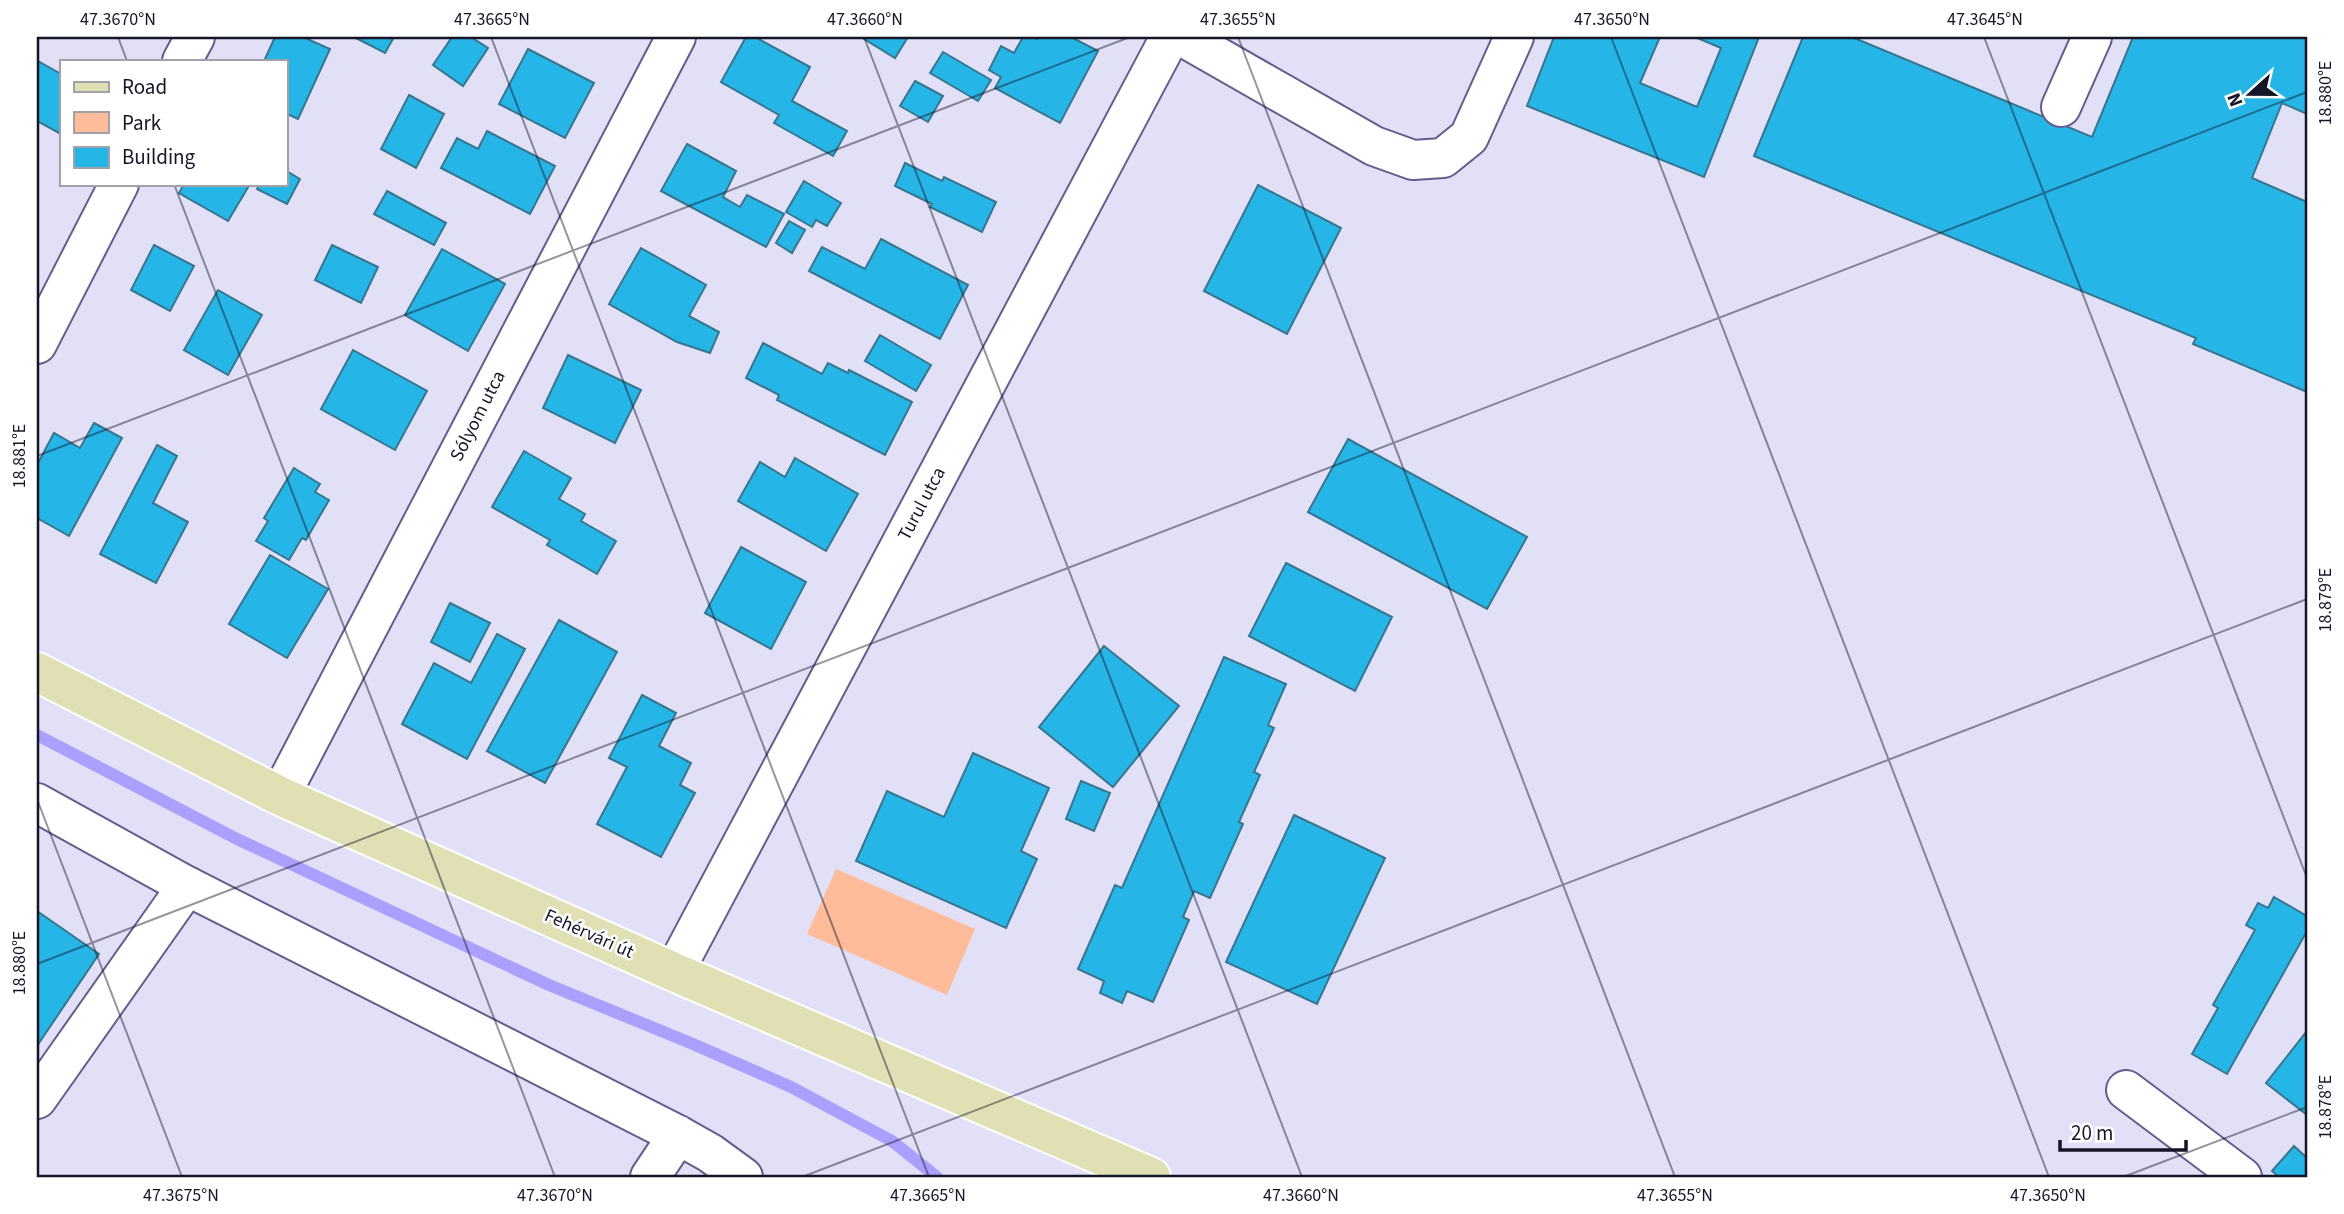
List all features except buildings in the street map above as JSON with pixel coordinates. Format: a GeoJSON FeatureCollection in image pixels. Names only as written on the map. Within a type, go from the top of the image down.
{"type":"FeatureCollection","features":[{"type":"Feature","properties":{"kind":"main road","name":"Fehérvári út"},"geometry":{"type":"LineString","coordinates":[[37,672],[280,796],[674,972],[1151,1177]]}},
{"type":"Feature","properties":{"kind":"street"},"geometry":{"type":"LineString","coordinates":[[183,60],[195,37]]}},
{"type":"Feature","properties":{"kind":"street","name":"Sólyom utca"},"geometry":{"type":"LineString","coordinates":[[280,796],[676,37]]}},
{"type":"Feature","properties":{"kind":"street","name":"Turul utca"},"geometry":{"type":"LineString","coordinates":[[674,972],[1171,37]]}},
{"type":"Feature","properties":{"kind":"street"},"geometry":{"type":"LineString","coordinates":[[1183,37],[1374,146],[1413,160],[1443,158],[1469,137],[1514,37]]}},
{"type":"Feature","properties":{"kind":"street"},"geometry":{"type":"LineString","coordinates":[[2061,107],[2092,37]]}},
{"type":"Feature","properties":{"kind":"street"},"geometry":{"type":"LineString","coordinates":[[37,344],[118,186]]}},
{"type":"Feature","properties":{"kind":"street"},"geometry":{"type":"LineString","coordinates":[[37,803],[187,886],[678,1135],[710,1153],[743,1177]]}},
{"type":"Feature","properties":{"kind":"street"},"geometry":{"type":"LineString","coordinates":[[37,1099],[187,886]]}},
{"type":"Feature","properties":{"kind":"street"},"geometry":{"type":"LineString","coordinates":[[2126,1090],[2242,1177]]}},
{"type":"Feature","properties":{"kind":"street"},"geometry":{"type":"LineString","coordinates":[[650,1177],[678,1135]]}},
{"type":"Feature","properties":{"kind":"green space"},"geometry":{"type":"Polygon","coordinates":[[[836,869],[975,929],[947,995],[807,934],[836,869]]]}},
{"type":"Feature","properties":{"kind":"waterway"},"geometry":{"type":"LineString","coordinates":[[37,735],[237,839],[549,985],[791,1087],[892,1141],[937,1177]]}}]}
